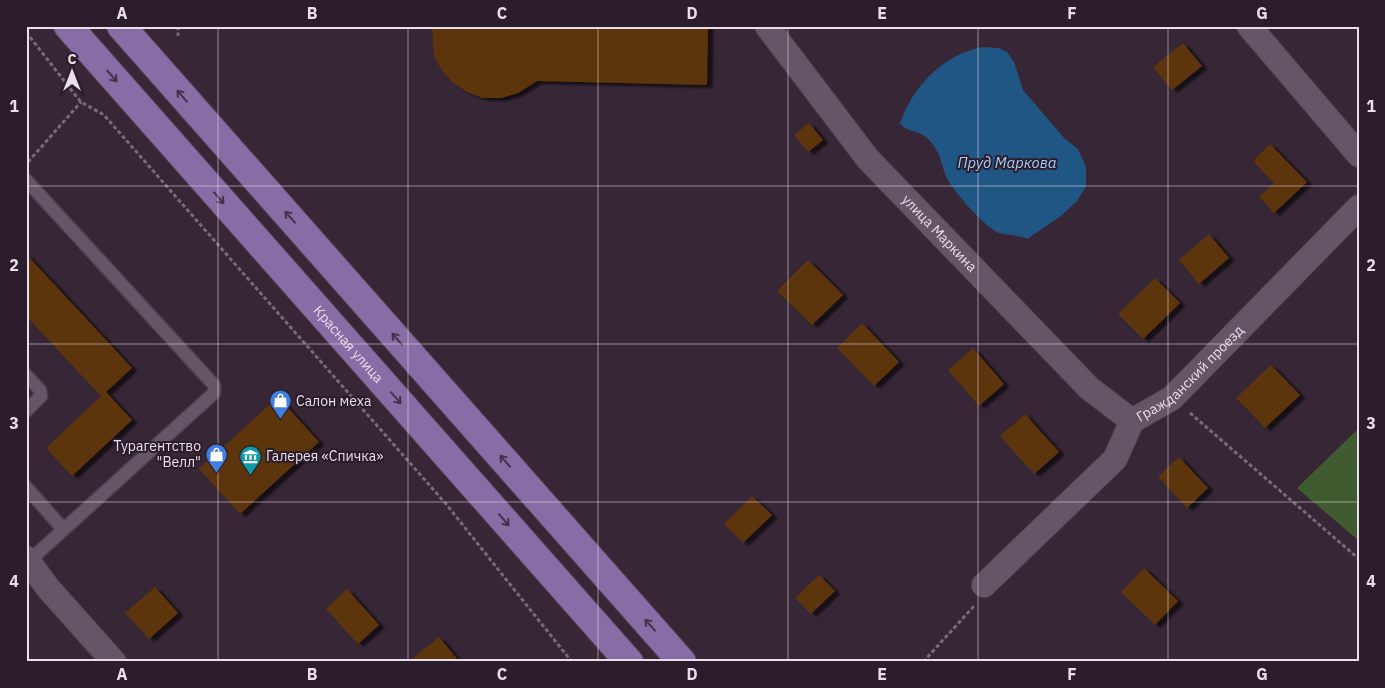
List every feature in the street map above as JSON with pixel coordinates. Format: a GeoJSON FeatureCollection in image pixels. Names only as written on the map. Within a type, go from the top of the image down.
{"type":"FeatureCollection","features":[{"type":"Feature","properties":{"kind":"highway","name":"Красная улица"},"geometry":{"type":"LineString","coordinates":[[68,26],[629,662]]}},
{"type":"Feature","properties":{"kind":"highway"},"geometry":{"type":"LineString","coordinates":[[121,26],[682,662]]}},
{"type":"Feature","properties":{"kind":"street","name":"улица Маркина"},"geometry":{"type":"LineString","coordinates":[[767,26],[868,159],[1089,388],[1132,421]]}},
{"type":"Feature","properties":{"kind":"street"},"geometry":{"type":"LineString","coordinates":[[1249,26],[1359,155]]}},
{"type":"Feature","properties":{"kind":"street","name":"Гражданский проезд"},"geometry":{"type":"LineString","coordinates":[[984,585],[1115,459],[1132,421],[1172,398],[1359,207]]}},
{"type":"Feature","properties":{"kind":"street"},"geometry":{"type":"LineString","coordinates":[[28,559],[48,588],[114,662]]}},
{"type":"Feature","properties":{"kind":"lane"},"geometry":{"type":"LineString","coordinates":[[26,180],[214,385],[215,389],[214,393],[172,432],[28,559]]}},
{"type":"Feature","properties":{"kind":"lane"},"geometry":{"type":"LineString","coordinates":[[26,375],[40,390],[41,396],[26,411]]}},
{"type":"Feature","properties":{"kind":"lane"},"geometry":{"type":"LineString","coordinates":[[26,487],[63,529]]}},
{"type":"Feature","properties":{"kind":"path"},"geometry":{"type":"LineString","coordinates":[[178,26],[178,36]]}},
{"type":"Feature","properties":{"kind":"path"},"geometry":{"type":"LineString","coordinates":[[26,32],[82,102],[104,114],[446,504],[572,662]]}},
{"type":"Feature","properties":{"kind":"path"},"geometry":{"type":"LineString","coordinates":[[26,164],[82,102]]}},
{"type":"Feature","properties":{"kind":"path"},"geometry":{"type":"LineString","coordinates":[[1172,398],[1359,558]]}},
{"type":"Feature","properties":{"kind":"path"},"geometry":{"type":"LineString","coordinates":[[923,662],[979,600],[984,585]]}},
{"type":"Feature","properties":{"kind":"green space"},"geometry":{"type":"Polygon","coordinates":[[[1359,428],[1359,541],[1297,488],[1359,428]]]}},
{"type":"Feature","properties":{"kind":"water","name":"Пруд Маркова"},"geometry":{"type":"Polygon","coordinates":[[[983,47],[999,48],[1007,52],[1014,62],[1023,90],[1064,138],[1078,149],[1086,167],[1086,186],[1077,201],[1061,216],[1027,239],[997,232],[985,223],[969,208],[950,184],[939,154],[929,140],[900,124],[905,110],[913,97],[931,74],[955,57],[983,47]]]}},
{"type":"Feature","properties":{"kind":"building"},"geometry":{"type":"Polygon","coordinates":[[[432,26],[708,26],[707,85],[537,81],[518,93],[501,98],[483,98],[467,92],[452,82],[441,69],[434,56],[432,26]]]}},
{"type":"Feature","properties":{"kind":"building"},"geometry":{"type":"Polygon","coordinates":[[[1183,43],[1202,66],[1172,90],[1153,67],[1183,43]]]}},
{"type":"Feature","properties":{"kind":"building"},"geometry":{"type":"Polygon","coordinates":[[[809,123],[823,140],[808,152],[794,135],[809,123]]]}},
{"type":"Feature","properties":{"kind":"building"},"geometry":{"type":"Polygon","coordinates":[[[1270,144],[1307,182],[1274,213],[1259,197],[1274,183],[1253,161],[1270,144]]]}},
{"type":"Feature","properties":{"kind":"building"},"geometry":{"type":"Polygon","coordinates":[[[1209,234],[1229,258],[1199,284],[1179,260],[1209,234]]]}},
{"type":"Feature","properties":{"kind":"building"},"geometry":{"type":"Polygon","coordinates":[[[26,254],[132,368],[106,392],[132,420],[72,476],[46,448],[101,396],[26,316],[26,254]]]}},
{"type":"Feature","properties":{"kind":"building"},"geometry":{"type":"Polygon","coordinates":[[[808,260],[843,295],[812,325],[777,291],[808,260]]]}},
{"type":"Feature","properties":{"kind":"building"},"geometry":{"type":"Polygon","coordinates":[[[1155,278],[1180,303],[1143,339],[1118,314],[1155,278]]]}},
{"type":"Feature","properties":{"kind":"building"},"geometry":{"type":"Polygon","coordinates":[[[862,323],[899,362],[874,386],[837,348],[862,323]]]}},
{"type":"Feature","properties":{"kind":"building"},"geometry":{"type":"Polygon","coordinates":[[[973,348],[1004,384],[979,406],[948,370],[973,348]]]}},
{"type":"Feature","properties":{"kind":"building"},"geometry":{"type":"Polygon","coordinates":[[[1271,365],[1300,395],[1265,428],[1236,398],[1271,365]]]}},
{"type":"Feature","properties":{"kind":"building"},"geometry":{"type":"Polygon","coordinates":[[[278,397],[319,442],[240,514],[199,469],[278,397]]]}},
{"type":"Feature","properties":{"kind":"building"},"geometry":{"type":"Polygon","coordinates":[[[1025,414],[1059,452],[1034,474],[1000,436],[1025,414]]]}},
{"type":"Feature","properties":{"kind":"building"},"geometry":{"type":"Polygon","coordinates":[[[1179,457],[1208,488],[1187,508],[1158,477],[1179,457]]]}},
{"type":"Feature","properties":{"kind":"building"},"geometry":{"type":"Polygon","coordinates":[[[752,496],[772,515],[743,543],[724,524],[752,496]]]}},
{"type":"Feature","properties":{"kind":"building"},"geometry":{"type":"Polygon","coordinates":[[[1144,568],[1178,601],[1155,625],[1121,592],[1144,568]]]}},
{"type":"Feature","properties":{"kind":"building"},"geometry":{"type":"Polygon","coordinates":[[[819,575],[835,591],[811,614],[795,598],[819,575]]]}},
{"type":"Feature","properties":{"kind":"building"},"geometry":{"type":"Polygon","coordinates":[[[155,587],[178,613],[149,639],[125,613],[155,587]]]}},
{"type":"Feature","properties":{"kind":"building"},"geometry":{"type":"Polygon","coordinates":[[[347,589],[379,625],[358,644],[326,609],[347,589]]]}},
{"type":"Feature","properties":{"kind":"building"},"geometry":{"type":"Polygon","coordinates":[[[439,637],[458,660],[408,662],[439,637]]]}},
{"type":"Feature","properties":{"kind":"place","name":"Салон меха"},"geometry":{"type":"Point","coordinates":[280,420]}},
{"type":"Feature","properties":{"kind":"place","name":"Турагентство \"Велл\""},"geometry":{"type":"Point","coordinates":[217,473]}},
{"type":"Feature","properties":{"kind":"place","name":"Галерея «Спичка»"},"geometry":{"type":"Point","coordinates":[250,475]}}]}
